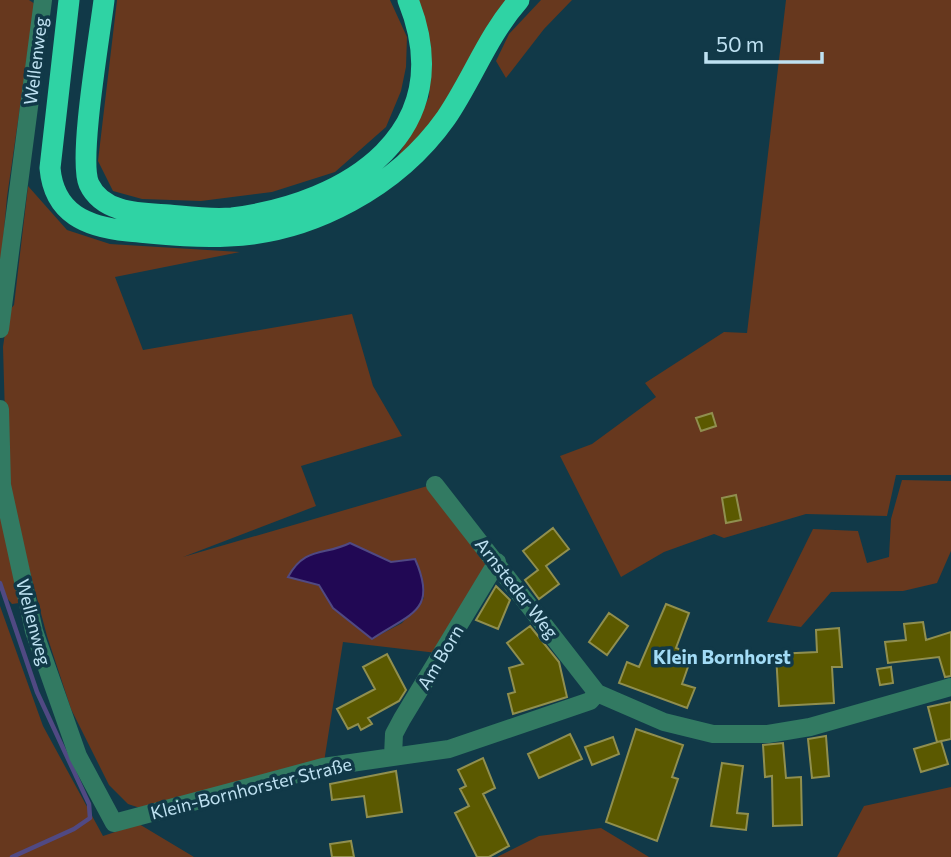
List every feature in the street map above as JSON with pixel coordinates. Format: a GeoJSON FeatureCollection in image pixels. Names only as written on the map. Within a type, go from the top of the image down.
{"type":"FeatureCollection","features":[{"type":"Feature","properties":{"kind":"highway"},"geometry":{"type":"LineString","coordinates":[[69,0],[50,168],[54,190],[64,207],[81,221],[103,228],[174,235],[229,236],[305,221],[369,191],[403,164],[445,118],[519,0]]}},
{"type":"Feature","properties":{"kind":"highway"},"geometry":{"type":"LineString","coordinates":[[104,0],[85,157],[89,183],[102,200],[123,210],[203,219],[239,217],[304,202],[336,189],[364,172],[385,154],[408,123],[416,104],[422,76],[417,22],[408,0]]}},
{"type":"Feature","properties":{"kind":"street","name":"Wellenweg"},"geometry":{"type":"LineString","coordinates":[[0,329],[43,0]]}},
{"type":"Feature","properties":{"kind":"street","name":"Wellenweg"},"geometry":{"type":"LineString","coordinates":[[0,409],[2,485],[34,631],[78,756],[114,823]]}},
{"type":"Feature","properties":{"kind":"street","name":"Arnsteder Weg"},"geometry":{"type":"LineString","coordinates":[[435,485],[597,693]]}},
{"type":"Feature","properties":{"kind":"street","name":"Am Born"},"geometry":{"type":"LineString","coordinates":[[393,756],[394,734],[402,719],[497,562]]}},
{"type":"Feature","properties":{"kind":"street"},"geometry":{"type":"LineString","coordinates":[[597,693],[664,722],[688,729],[713,734],[768,734],[810,727],[951,687]]}},
{"type":"Feature","properties":{"kind":"street","name":"Klein-Bornhorster Straße"},"geometry":{"type":"LineString","coordinates":[[114,823],[323,767],[462,745],[590,701],[597,693]]}},
{"type":"Feature","properties":{"kind":"shaded area"},"geometry":{"type":"Polygon","coordinates":[[[0,0],[29,0],[35,4],[7,197],[0,275],[0,0]]]}},
{"type":"Feature","properties":{"kind":"shaded area"},"geometry":{"type":"Polygon","coordinates":[[[117,0],[390,0],[407,37],[406,67],[401,91],[386,127],[335,172],[272,192],[201,201],[142,199],[113,191],[98,161],[117,0]]]}},
{"type":"Feature","properties":{"kind":"shaded area"},"geometry":{"type":"Polygon","coordinates":[[[416,0],[510,0],[435,121],[397,158],[429,97],[431,47],[416,0]]]}},
{"type":"Feature","properties":{"kind":"shaded area"},"geometry":{"type":"Polygon","coordinates":[[[541,0],[572,0],[544,29],[506,78],[496,61],[509,34],[541,0]]]}},
{"type":"Feature","properties":{"kind":"shaded area"},"geometry":{"type":"Polygon","coordinates":[[[786,0],[951,0],[951,475],[896,475],[887,516],[806,514],[724,538],[714,534],[664,552],[621,577],[560,456],[592,444],[656,397],[645,383],[724,332],[747,333],[786,0]]]}},
{"type":"Feature","properties":{"kind":"shaded area"},"geometry":{"type":"Polygon","coordinates":[[[28,186],[67,230],[110,244],[240,252],[115,277],[143,350],[352,314],[373,386],[402,436],[301,466],[316,506],[183,557],[431,485],[490,562],[437,653],[343,642],[324,762],[140,808],[128,804],[109,785],[71,709],[47,636],[7,485],[3,347],[8,312],[14,305],[28,186]],[[350,543],[288,576],[319,585],[333,608],[372,639],[402,623],[424,598],[391,562],[350,543]]]}},
{"type":"Feature","properties":{"kind":"shaded area"},"geometry":{"type":"Polygon","coordinates":[[[902,480],[951,481],[951,551],[937,583],[903,591],[831,592],[801,627],[767,622],[813,529],[858,531],[867,563],[889,557],[891,519],[902,480]]]}},
{"type":"Feature","properties":{"kind":"shaded area"},"geometry":{"type":"Polygon","coordinates":[[[0,505],[19,603],[12,604],[0,590],[0,505]]]}},
{"type":"Feature","properties":{"kind":"shaded area"},"geometry":{"type":"Polygon","coordinates":[[[350,543],[391,562],[415,559],[421,576],[422,600],[417,609],[372,639],[333,608],[319,585],[288,577],[294,567],[308,556],[350,543]]]}},
{"type":"Feature","properties":{"kind":"shaded area"},"geometry":{"type":"Polygon","coordinates":[[[0,606],[43,726],[103,836],[139,824],[194,857],[0,857],[0,606]]]}},
{"type":"Feature","properties":{"kind":"shaded area"},"geometry":{"type":"Polygon","coordinates":[[[951,787],[951,857],[837,857],[864,806],[951,787]]]}},
{"type":"Feature","properties":{"kind":"shaded area"},"geometry":{"type":"Polygon","coordinates":[[[601,828],[649,857],[497,857],[539,836],[601,828]]]}},
{"type":"Feature","properties":{"kind":"building"},"geometry":{"type":"Polygon","coordinates":[[[712,413],[716,426],[701,431],[696,418],[712,413]]]}},
{"type":"Feature","properties":{"kind":"building"},"geometry":{"type":"Polygon","coordinates":[[[736,495],[741,520],[726,523],[722,498],[736,495]]]}},
{"type":"Feature","properties":{"kind":"building"},"geometry":{"type":"Polygon","coordinates":[[[553,528],[569,549],[546,566],[559,584],[539,599],[525,580],[538,570],[523,551],[553,528]]]}},
{"type":"Feature","properties":{"kind":"building"},"geometry":{"type":"Polygon","coordinates":[[[496,586],[510,600],[498,629],[476,620],[496,586]]]}},
{"type":"Feature","properties":{"kind":"building"},"geometry":{"type":"Polygon","coordinates":[[[666,604],[689,613],[676,648],[687,652],[685,659],[690,661],[682,684],[695,688],[687,708],[619,683],[627,662],[639,667],[666,604]]]}},
{"type":"Feature","properties":{"kind":"building"},"geometry":{"type":"Polygon","coordinates":[[[609,613],[628,626],[607,655],[589,642],[609,613]]]}},
{"type":"Feature","properties":{"kind":"building"},"geometry":{"type":"Polygon","coordinates":[[[923,622],[926,640],[951,632],[951,676],[945,677],[939,657],[888,663],[885,642],[906,640],[904,624],[923,622]]]}},
{"type":"Feature","properties":{"kind":"building"},"geometry":{"type":"Polygon","coordinates":[[[530,626],[559,662],[567,697],[513,714],[508,694],[515,692],[509,668],[523,664],[507,643],[530,626]]]}},
{"type":"Feature","properties":{"kind":"building"},"geometry":{"type":"Polygon","coordinates":[[[839,628],[842,667],[832,667],[834,703],[779,706],[776,654],[817,652],[816,630],[839,628]]]}},
{"type":"Feature","properties":{"kind":"building"},"geometry":{"type":"Polygon","coordinates":[[[387,654],[406,690],[399,701],[368,718],[372,724],[361,730],[358,724],[348,729],[337,709],[375,689],[363,667],[387,654]]]}},
{"type":"Feature","properties":{"kind":"building"},"geometry":{"type":"Polygon","coordinates":[[[891,667],[893,683],[880,685],[877,669],[891,667]]]}},
{"type":"Feature","properties":{"kind":"building"},"geometry":{"type":"Polygon","coordinates":[[[951,702],[951,739],[937,742],[928,707],[951,702]]]}},
{"type":"Feature","properties":{"kind":"building"},"geometry":{"type":"Polygon","coordinates":[[[636,729],[683,745],[672,777],[678,779],[657,841],[606,822],[636,729]]]}},
{"type":"Feature","properties":{"kind":"building"},"geometry":{"type":"Polygon","coordinates":[[[570,734],[582,759],[539,778],[528,754],[570,734]]]}},
{"type":"Feature","properties":{"kind":"building"},"geometry":{"type":"Polygon","coordinates":[[[826,736],[829,776],[812,778],[808,739],[826,736]]]}},
{"type":"Feature","properties":{"kind":"building"},"geometry":{"type":"Polygon","coordinates":[[[613,737],[619,754],[592,765],[585,747],[613,737]]]}},
{"type":"Feature","properties":{"kind":"building"},"geometry":{"type":"Polygon","coordinates":[[[941,741],[948,764],[921,772],[914,749],[941,741]]]}},
{"type":"Feature","properties":{"kind":"building"},"geometry":{"type":"Polygon","coordinates":[[[783,743],[786,778],[801,777],[802,825],[773,826],[772,776],[765,777],[763,745],[783,743]]]}},
{"type":"Feature","properties":{"kind":"building"},"geometry":{"type":"Polygon","coordinates":[[[483,758],[495,788],[483,794],[509,846],[489,857],[477,857],[455,813],[469,806],[460,789],[466,786],[458,770],[483,758]]]}},
{"type":"Feature","properties":{"kind":"building"},"geometry":{"type":"Polygon","coordinates":[[[722,763],[743,766],[737,813],[748,814],[746,830],[711,826],[722,763]]]}},
{"type":"Feature","properties":{"kind":"building"},"geometry":{"type":"Polygon","coordinates":[[[396,771],[402,812],[367,817],[364,796],[332,800],[330,784],[396,771]]]}},
{"type":"Feature","properties":{"kind":"building"},"geometry":{"type":"Polygon","coordinates":[[[351,841],[354,857],[332,857],[330,844],[351,841]]]}},
{"type":"Feature","properties":{"kind":"waterway"},"geometry":{"type":"LineString","coordinates":[[0,583],[37,692],[89,804],[90,818],[74,829],[12,857]]}},
{"type":"Feature","properties":{"kind":"district","name":"Klein Bornhorst"},"geometry":{"type":"Point","coordinates":[722,656]}}]}
